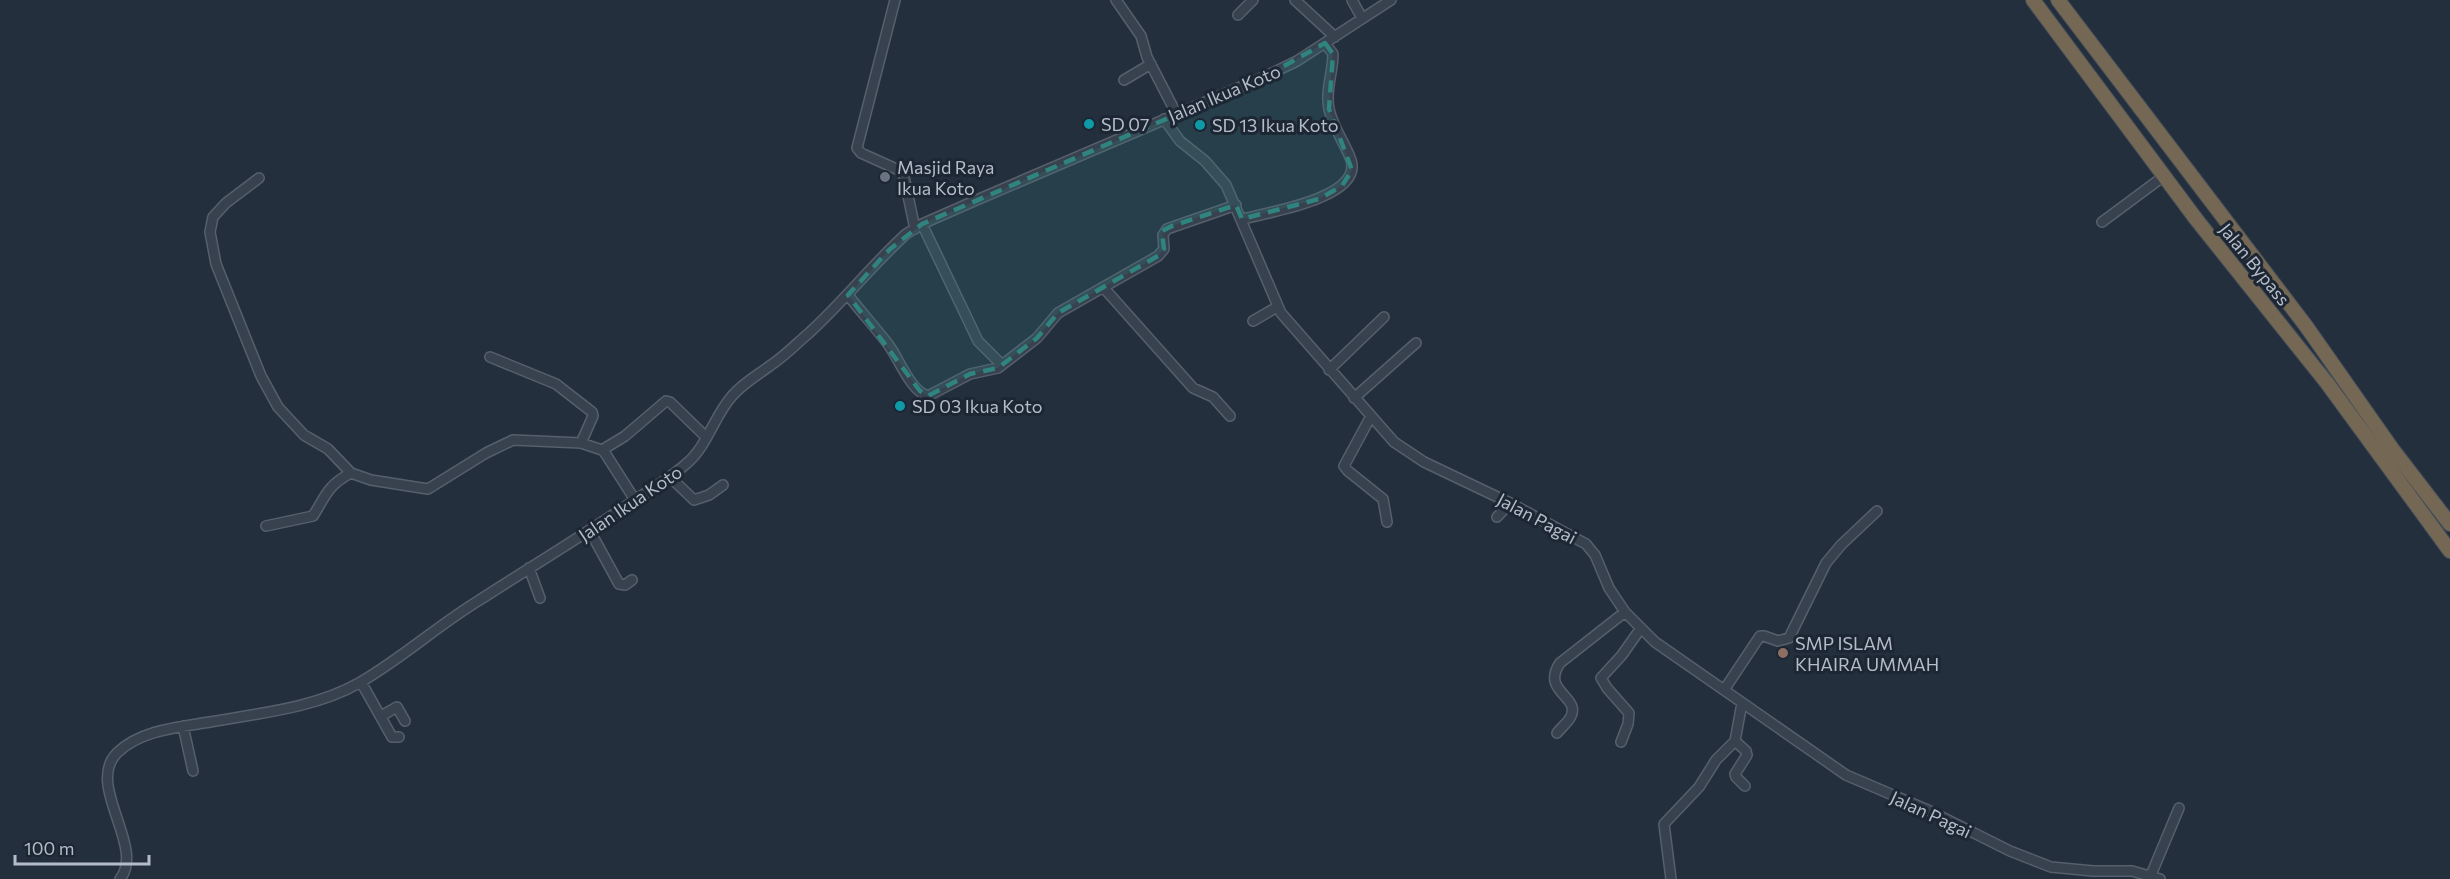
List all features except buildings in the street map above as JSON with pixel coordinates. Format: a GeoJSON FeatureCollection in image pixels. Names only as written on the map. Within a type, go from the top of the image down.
{"type":"FeatureCollection","features":[{"type":"Feature","properties":{"kind":"highway","name":"Jalan Bypass"},"geometry":{"type":"LineString","coordinates":[[2033,0],[2164,176],[2327,383],[2450,551]]}},
{"type":"Feature","properties":{"kind":"highway"},"geometry":{"type":"LineString","coordinates":[[2058,0],[2306,326],[2393,450],[2450,524]]}},
{"type":"Feature","properties":{"kind":"street"},"geometry":{"type":"LineString","coordinates":[[894,0],[857,148],[861,153],[903,172],[918,226],[975,336],[1002,365]]}},
{"type":"Feature","properties":{"kind":"street"},"geometry":{"type":"LineString","coordinates":[[1116,0],[1141,36],[1151,64],[1176,113]]}},
{"type":"Feature","properties":{"kind":"street"},"geometry":{"type":"LineString","coordinates":[[1238,15],[1253,0]]}},
{"type":"Feature","properties":{"kind":"street"},"geometry":{"type":"LineString","coordinates":[[1295,0],[1335,37]]}},
{"type":"Feature","properties":{"kind":"street"},"geometry":{"type":"LineString","coordinates":[[1352,0],[1362,18]]}},
{"type":"Feature","properties":{"kind":"street","name":"Jalan Ikua Koto"},"geometry":{"type":"LineString","coordinates":[[124,878],[127,864],[108,783],[107,769],[114,756],[123,747],[149,735],[183,726],[308,704],[362,682],[439,626],[590,531],[689,462],[719,412],[733,394],[749,379],[772,365],[848,296],[889,250],[918,226],[1266,76],[1297,61],[1390,0]]}},
{"type":"Feature","properties":{"kind":"street"},"geometry":{"type":"LineString","coordinates":[[1242,219],[1319,199],[1342,186],[1349,178],[1352,170],[1351,161],[1335,130],[1329,109],[1328,88],[1333,54],[1325,43]]}},
{"type":"Feature","properties":{"kind":"street"},"geometry":{"type":"LineString","coordinates":[[1124,80],[1151,64]]}},
{"type":"Feature","properties":{"kind":"street","name":"Jalan Pagai"},"geometry":{"type":"LineString","coordinates":[[1164,119],[1180,141],[1218,173],[1226,185],[1277,307],[1382,430],[1404,451],[1510,503],[1586,544],[1595,555],[1609,588],[1625,612],[1665,651],[1846,775],[1930,811],[2010,851],[2050,867],[2068,870],[2132,871],[2155,877]]}},
{"type":"Feature","properties":{"kind":"street"},"geometry":{"type":"LineString","coordinates":[[2102,222],[2164,176]]}},
{"type":"Feature","properties":{"kind":"street"},"geometry":{"type":"LineString","coordinates":[[259,178],[226,203],[213,217],[210,232],[216,264],[261,375],[278,407],[304,435],[328,449],[351,473],[371,480],[428,489],[486,453],[513,440],[581,443],[602,450],[618,470],[635,500]]}},
{"type":"Feature","properties":{"kind":"street"},"geometry":{"type":"LineString","coordinates":[[848,296],[888,345],[904,372],[923,394],[928,396],[958,379],[1002,365],[1037,338],[1058,313],[1162,253],[1163,235],[1167,229],[1236,205]]}},
{"type":"Feature","properties":{"kind":"street"},"geometry":{"type":"LineString","coordinates":[[1103,287],[1193,387],[1213,397],[1230,416]]}},
{"type":"Feature","properties":{"kind":"street"},"geometry":{"type":"LineString","coordinates":[[1252,321],[1277,307]]}},
{"type":"Feature","properties":{"kind":"street"},"geometry":{"type":"LineString","coordinates":[[1329,370],[1384,317]]}},
{"type":"Feature","properties":{"kind":"street"},"geometry":{"type":"LineString","coordinates":[[1354,398],[1416,343]]}},
{"type":"Feature","properties":{"kind":"street"},"geometry":{"type":"LineString","coordinates":[[490,357],[556,384],[592,412],[593,416],[581,443]]}},
{"type":"Feature","properties":{"kind":"street"},"geometry":{"type":"LineString","coordinates":[[602,450],[625,436],[666,401],[670,402],[706,437]]}},
{"type":"Feature","properties":{"kind":"street"},"geometry":{"type":"LineString","coordinates":[[1371,416],[1344,466],[1383,499],[1387,522]]}},
{"type":"Feature","properties":{"kind":"street"},"geometry":{"type":"LineString","coordinates":[[266,526],[313,516],[323,496],[332,486],[351,473]]}},
{"type":"Feature","properties":{"kind":"street"},"geometry":{"type":"LineString","coordinates":[[670,477],[694,500],[702,499],[723,485]]}},
{"type":"Feature","properties":{"kind":"street"},"geometry":{"type":"LineString","coordinates":[[1497,517],[1510,503]]}},
{"type":"Feature","properties":{"kind":"street"},"geometry":{"type":"LineString","coordinates":[[1724,690],[1758,638],[1764,636],[1782,642],[1789,638],[1826,563],[1841,545],[1877,511]]}},
{"type":"Feature","properties":{"kind":"street"},"geometry":{"type":"LineString","coordinates":[[590,531],[619,584],[625,585],[632,580]]}},
{"type":"Feature","properties":{"kind":"street"},"geometry":{"type":"LineString","coordinates":[[529,568],[540,598]]}},
{"type":"Feature","properties":{"kind":"street"},"geometry":{"type":"LineString","coordinates":[[1557,733],[1571,718],[1573,711],[1570,701],[1555,686],[1556,669],[1560,663],[1625,612]]}},
{"type":"Feature","properties":{"kind":"street"},"geometry":{"type":"LineString","coordinates":[[1621,742],[1628,724],[1629,712],[1601,678],[1622,655],[1641,628]]}},
{"type":"Feature","properties":{"kind":"street"},"geometry":{"type":"LineString","coordinates":[[362,682],[392,737],[399,737]]}},
{"type":"Feature","properties":{"kind":"street"},"geometry":{"type":"LineString","coordinates":[[1671,879],[1664,824],[1699,787],[1716,760],[1735,741],[1742,703]]}},
{"type":"Feature","properties":{"kind":"street"},"geometry":{"type":"LineString","coordinates":[[381,716],[397,707],[405,721]]}},
{"type":"Feature","properties":{"kind":"street"},"geometry":{"type":"LineString","coordinates":[[183,726],[193,771]]}},
{"type":"Feature","properties":{"kind":"street"},"geometry":{"type":"LineString","coordinates":[[1735,741],[1747,753],[1736,774],[1745,786]]}},
{"type":"Feature","properties":{"kind":"street"},"geometry":{"type":"LineString","coordinates":[[2155,877],[2179,808]]}},
{"type":"Feature","properties":{"kind":"highlighted area"},"geometry":{"type":"Polygon","coordinates":[[[1325,43],[1333,54],[1329,109],[1352,170],[1342,186],[1319,199],[1242,219],[1236,205],[1162,231],[1164,249],[1158,256],[1058,313],[1037,338],[998,368],[970,374],[928,396],[920,391],[848,295],[889,250],[922,224],[1266,76],[1325,43]]]}},
{"type":"Feature","properties":{"kind":"place","name":"SD 07"},"geometry":{"type":"Point","coordinates":[1089,124]}},
{"type":"Feature","properties":{"kind":"place","name":"SD 13 Ikua Koto"},"geometry":{"type":"Point","coordinates":[1200,125]}},
{"type":"Feature","properties":{"kind":"place","name":"Masjid Raya Ikua Koto"},"geometry":{"type":"Point","coordinates":[885,177]}},
{"type":"Feature","properties":{"kind":"place","name":"SD 03 Ikua Koto"},"geometry":{"type":"Point","coordinates":[900,406]}},
{"type":"Feature","properties":{"kind":"place","name":"SMP ISLAM KHAIRA UMMAH"},"geometry":{"type":"Point","coordinates":[1783,653]}}]}
